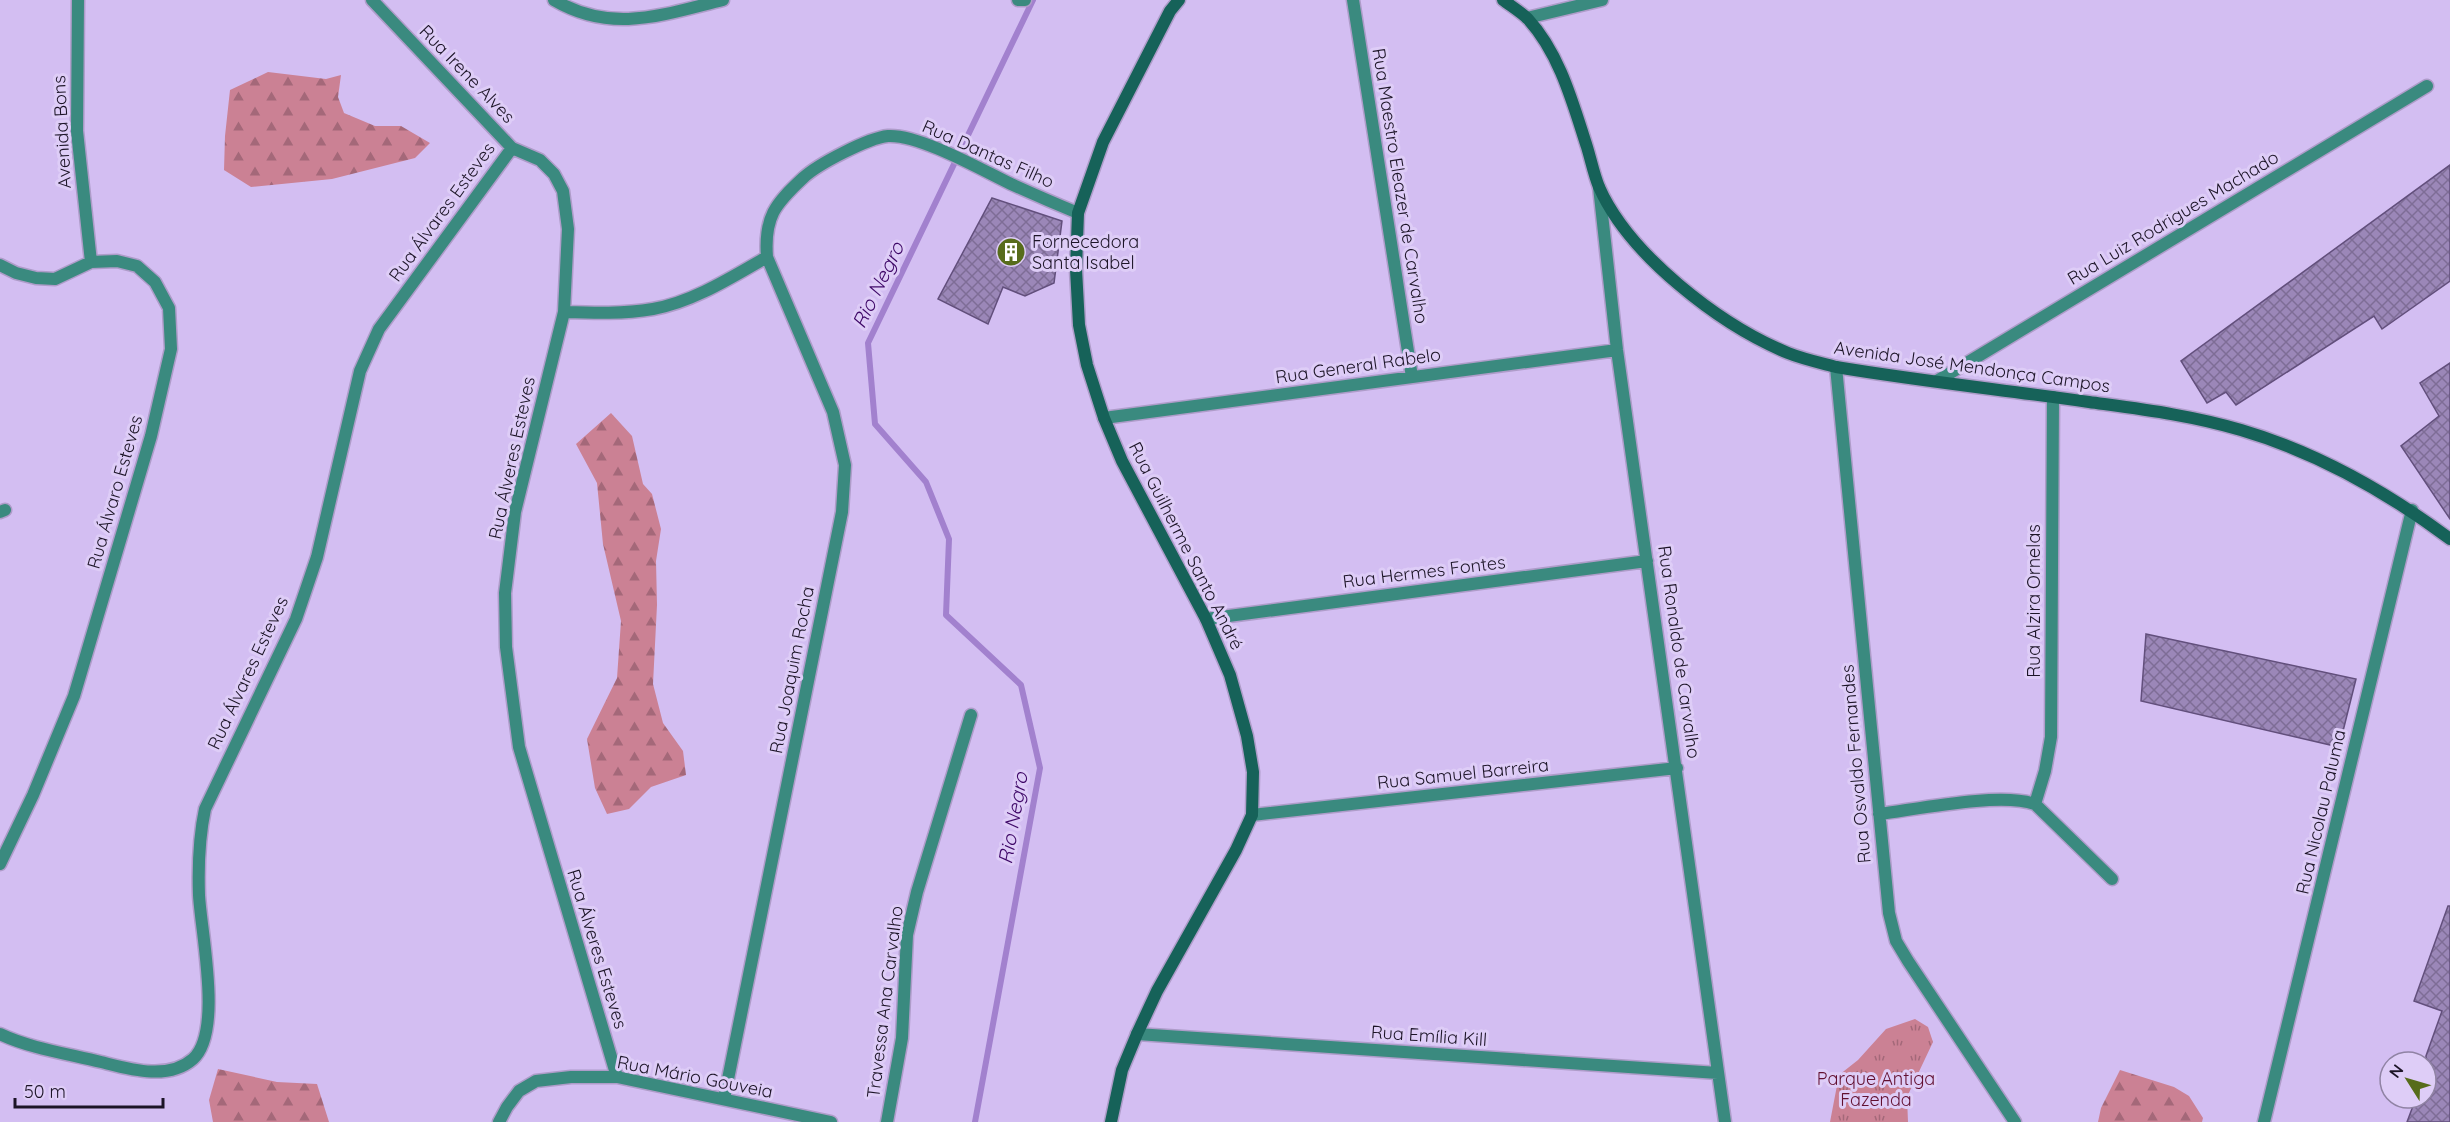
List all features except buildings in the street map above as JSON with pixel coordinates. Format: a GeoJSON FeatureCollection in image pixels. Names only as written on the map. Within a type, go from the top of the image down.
{"type":"FeatureCollection","features":[{"type":"Feature","properties":{"kind":"street","name":"Avenida Bons"},"geometry":{"type":"LineString","coordinates":[[78,0],[76,131],[91,262]]}},
{"type":"Feature","properties":{"kind":"street","name":"Rua Irene Alves"},"geometry":{"type":"LineString","coordinates":[[372,0],[512,147]]}},
{"type":"Feature","properties":{"kind":"street"},"geometry":{"type":"LineString","coordinates":[[554,0],[567,8],[607,20],[625,20],[691,4],[723,0]]}},
{"type":"Feature","properties":{"kind":"street"},"geometry":{"type":"LineString","coordinates":[[1018,0],[1024,0]]}},
{"type":"Feature","properties":{"kind":"street","name":"Rua Guilherme Santo André"},"geometry":{"type":"LineString","coordinates":[[1111,1122],[1122,1070],[1137,1034],[1157,991],[1236,850],[1252,815],[1253,772],[1247,736],[1230,675],[1206,619],[1122,461],[1104,418],[1087,365],[1079,325],[1076,269],[1078,213],[1103,142],[1171,5],[1179,0]]}},
{"type":"Feature","properties":{"kind":"street","name":"Rua Maestro Eleazer de Carvalho"},"geometry":{"type":"LineString","coordinates":[[1353,0],[1412,377]]}},
{"type":"Feature","properties":{"kind":"street","name":"Avenida José Mendonça Campos"},"geometry":{"type":"LineString","coordinates":[[1503,0],[1527,18],[1542,36],[1561,74],[1599,187],[1625,229],[1660,268],[1709,309],[1754,337],[1790,354],[1836,367],[2174,414],[2242,430],[2301,452],[2353,477],[2412,510],[2450,538]]}},
{"type":"Feature","properties":{"kind":"street"},"geometry":{"type":"LineString","coordinates":[[1527,18],[1602,0]]}},
{"type":"Feature","properties":{"kind":"street","name":"Rua Luiz Rodrigues Machado"},"geometry":{"type":"LineString","coordinates":[[1937,381],[2427,86]]}},
{"type":"Feature","properties":{"kind":"street","name":"Rua Dantas Filho"},"geometry":{"type":"LineString","coordinates":[[768,257],[766,240],[777,202],[809,173],[869,140],[889,136],[909,138],[939,150],[1078,213]]}},
{"type":"Feature","properties":{"kind":"street","name":"Rua Álveres Esteves"},"geometry":{"type":"LineString","coordinates":[[512,147],[540,160],[554,174],[563,191],[567,229],[564,312],[515,512],[505,593],[506,647],[519,747],[617,1077]]}},
{"type":"Feature","properties":{"kind":"street","name":"Rua Álvares Esteves"},"geometry":{"type":"LineString","coordinates":[[0,1035],[139,1071],[174,1070],[193,1059],[205,1041],[210,1007],[199,894],[199,839],[205,809],[296,619],[317,557],[360,371],[379,329],[512,147]]}},
{"type":"Feature","properties":{"kind":"street","name":"Rua Ronaldo de Carvalho"},"geometry":{"type":"LineString","coordinates":[[1599,187],[1617,350],[1725,1122]]}},
{"type":"Feature","properties":{"kind":"street"},"geometry":{"type":"LineString","coordinates":[[564,312],[619,313],[655,309],[694,296],[768,257]]}},
{"type":"Feature","properties":{"kind":"street","name":"Rua Joaquim Rocha"},"geometry":{"type":"LineString","coordinates":[[724,1099],[842,512],[845,465],[834,412],[768,257]]}},
{"type":"Feature","properties":{"kind":"street","name":"Rua Álvaro Esteves"},"geometry":{"type":"LineString","coordinates":[[0,265],[16,273],[36,278],[55,279],[91,262],[117,261],[137,266],[155,282],[169,308],[171,349],[152,436],[74,696],[33,795],[0,864]]}},
{"type":"Feature","properties":{"kind":"street","name":"Rua General Rabelo"},"geometry":{"type":"LineString","coordinates":[[1104,418],[1617,350]]}},
{"type":"Feature","properties":{"kind":"street","name":"Rua Osvaldo Fernandes"},"geometry":{"type":"LineString","coordinates":[[1836,367],[1889,913],[1896,941],[2015,1122]]}},
{"type":"Feature","properties":{"kind":"street","name":"Rua Alzira Ornelas"},"geometry":{"type":"LineString","coordinates":[[2035,804],[2045,771],[2051,737],[2054,397]]}},
{"type":"Feature","properties":{"kind":"street","name":"Rua Nicolau Paluma"},"geometry":{"type":"LineString","coordinates":[[2264,1122],[2412,510]]}},
{"type":"Feature","properties":{"kind":"street","name":"Rua Hermes Fontes"},"geometry":{"type":"LineString","coordinates":[[1206,619],[1647,561]]}},
{"type":"Feature","properties":{"kind":"street","name":"Travessa Ana Carvalho"},"geometry":{"type":"LineString","coordinates":[[887,1122],[902,1038],[907,935],[917,892],[971,715]]}},
{"type":"Feature","properties":{"kind":"street","name":"Rua Samuel Barreira"},"geometry":{"type":"LineString","coordinates":[[1252,815],[1677,768]]}},
{"type":"Feature","properties":{"kind":"street"},"geometry":{"type":"LineString","coordinates":[[1879,814],[1998,800],[2023,800],[2035,804],[2112,879]]}},
{"type":"Feature","properties":{"kind":"street","name":"Rua Emília Kill"},"geometry":{"type":"LineString","coordinates":[[1137,1034],[1718,1073]]}},
{"type":"Feature","properties":{"kind":"street","name":"Rua Mário Gouveia"},"geometry":{"type":"LineString","coordinates":[[499,1122],[519,1091],[536,1081],[571,1077],[617,1077],[831,1122]]}},
{"type":"Feature","properties":{"kind":"green space"},"geometry":{"type":"Polygon","coordinates":[[[268,72],[326,79],[341,75],[338,97],[344,113],[375,126],[401,126],[430,143],[415,158],[332,179],[251,187],[224,170],[230,90],[268,72]]]}},
{"type":"Feature","properties":{"kind":"green space"},"geometry":{"type":"Polygon","coordinates":[[[611,413],[632,436],[643,484],[652,494],[661,529],[656,561],[657,605],[653,684],[663,723],[683,751],[686,775],[651,787],[629,809],[607,814],[595,788],[587,739],[617,678],[621,621],[603,544],[597,483],[576,444],[611,413]]]}},
{"type":"Feature","properties":{"kind":"green space","name":"Parque Antiga Fazenda"},"geometry":{"type":"Polygon","coordinates":[[[1915,1019],[1928,1027],[1933,1042],[1907,1097],[1908,1122],[1830,1122],[1839,1075],[1858,1060],[1886,1029],[1915,1019]]]}},
{"type":"Feature","properties":{"kind":"green space"},"geometry":{"type":"Polygon","coordinates":[[[218,1069],[277,1082],[317,1084],[329,1122],[213,1122],[209,1100],[218,1069]]]}},
{"type":"Feature","properties":{"kind":"green space"},"geometry":{"type":"Polygon","coordinates":[[[2120,1070],[2174,1087],[2189,1096],[2203,1118],[2202,1122],[2098,1122],[2101,1108],[2120,1070]]]}},
{"type":"Feature","properties":{"kind":"waterway","name":"Rio Negro"},"geometry":{"type":"LineString","coordinates":[[975,1122],[1040,768],[1021,685],[946,615],[949,539],[926,482],[875,424],[868,343],[1033,0]]}},
{"type":"Feature","properties":{"kind":"place","name":"Fornecedora Santa Isabel"},"geometry":{"type":"Point","coordinates":[1011,252]}}]}
